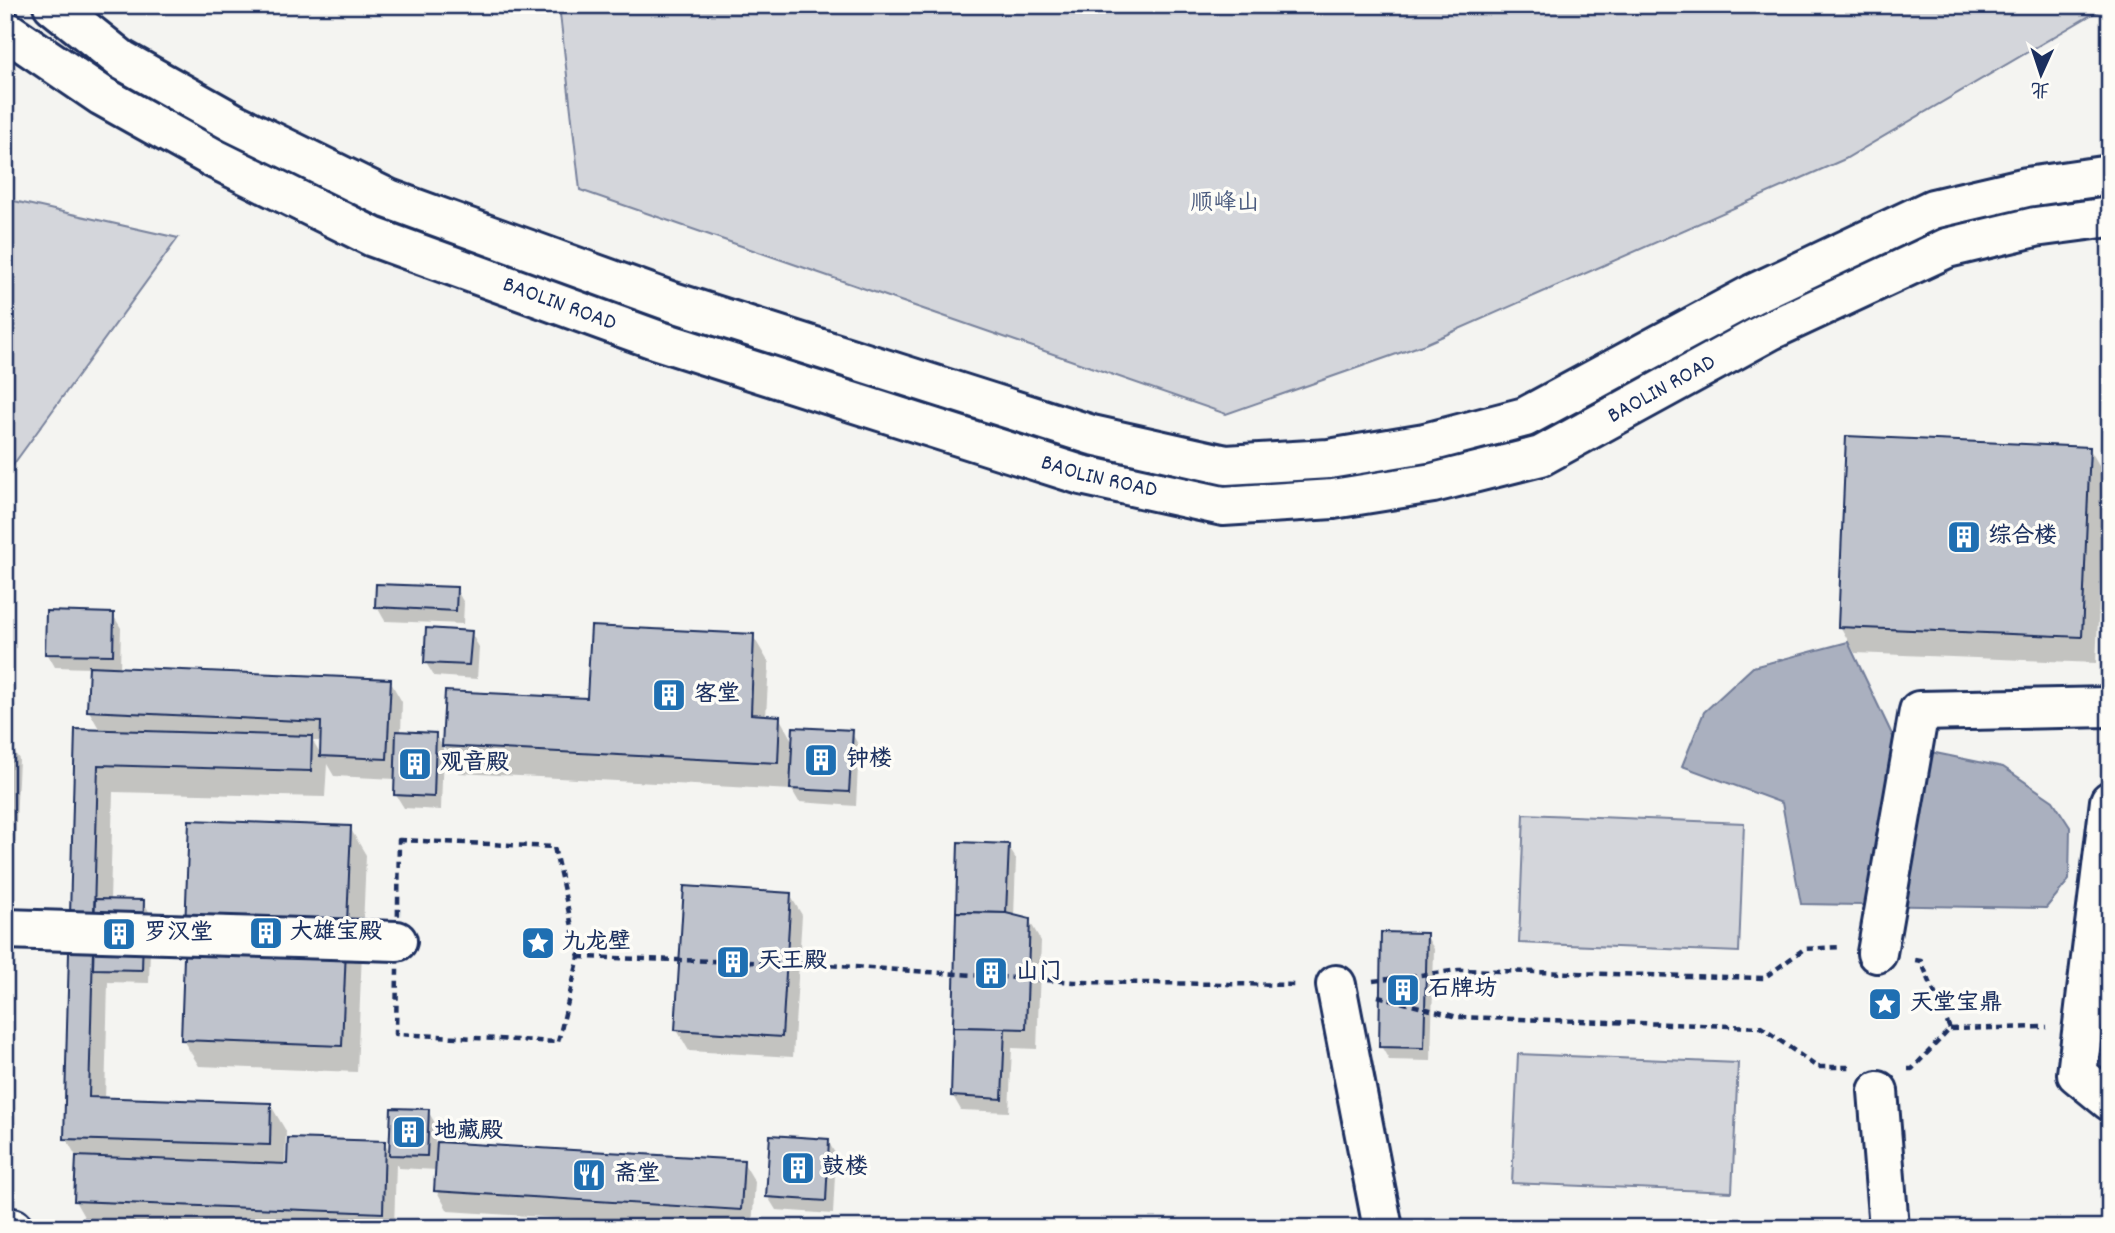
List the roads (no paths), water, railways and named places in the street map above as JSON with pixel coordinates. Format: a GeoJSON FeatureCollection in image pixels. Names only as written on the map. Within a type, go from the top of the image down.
{"type":"FeatureCollection","features":[{"type":"Feature","properties":{"kind":"main road"},"geometry":{"type":"LineString","coordinates":[[53,5],[122,60],[234,123],[389,199],[670,301],[1092,435],[1226,465],[1329,458],[1425,443],[1525,417],[1753,294],[1933,209],[2027,187],[2110,175]]}},
{"type":"Feature","properties":{"kind":"main road","name":"BAOLIN ROAD"},"geometry":{"type":"LineString","coordinates":[[5,30],[102,96],[215,159],[373,237],[657,340],[1081,474],[1223,506],[1333,499],[1433,483],[1541,456],[1772,330],[1947,248],[2035,227],[2110,217]]}},
{"type":"Feature","properties":{"kind":"main road"},"geometry":{"type":"LineString","coordinates":[[1877,953],[1919,711],[2110,707]]}},
{"type":"Feature","properties":{"kind":"main road"},"geometry":{"type":"LineString","coordinates":[[2110,801],[2077,1074],[2110,1101]]}},
{"type":"Feature","properties":{"kind":"main road"},"geometry":{"type":"LineString","coordinates":[[5,929],[397,941]]}},
{"type":"Feature","properties":{"kind":"main road"},"geometry":{"type":"LineString","coordinates":[[1336,985],[1381,1228]]}},
{"type":"Feature","properties":{"kind":"main road"},"geometry":{"type":"LineString","coordinates":[[1878,1076],[1889,1228]]}},
{"type":"Feature","properties":{"kind":"main road"},"geometry":{"type":"LineString","coordinates":[[5,1227],[13,1228]]}},
{"type":"Feature","properties":{"kind":"water"},"geometry":{"type":"Polygon","coordinates":[[[1848,642],[1897,745],[2003,767],[2053,801],[2070,827],[2069,880],[2046,908],[1801,904],[1782,803],[1682,766],[1704,712],[1753,667],[1848,642]]]}},
{"type":"Feature","properties":{"kind":"place","name":"综合楼"},"geometry":{"type":"Point","coordinates":[1964,537]}},
{"type":"Feature","properties":{"kind":"place","name":"客堂"},"geometry":{"type":"Point","coordinates":[669,695]}},
{"type":"Feature","properties":{"kind":"place","name":"钟楼"},"geometry":{"type":"Point","coordinates":[821,760]}},
{"type":"Feature","properties":{"kind":"place","name":"观音殿"},"geometry":{"type":"Point","coordinates":[415,764]}},
{"type":"Feature","properties":{"kind":"place","name":"大雄宝殿"},"geometry":{"type":"Point","coordinates":[266,933]}},
{"type":"Feature","properties":{"kind":"place","name":"罗汉堂"},"geometry":{"type":"Point","coordinates":[119,934]}},
{"type":"Feature","properties":{"kind":"place","name":"九龙壁"},"geometry":{"type":"Point","coordinates":[538,943]}},
{"type":"Feature","properties":{"kind":"place","name":"天王殿"},"geometry":{"type":"Point","coordinates":[733,962]}},
{"type":"Feature","properties":{"kind":"place","name":"山门"},"geometry":{"type":"Point","coordinates":[991,973]}},
{"type":"Feature","properties":{"kind":"place","name":"石牌坊"},"geometry":{"type":"Point","coordinates":[1403,990]}},
{"type":"Feature","properties":{"kind":"place","name":"天堂宝鼎"},"geometry":{"type":"Point","coordinates":[1885,1004]}},
{"type":"Feature","properties":{"kind":"place","name":"地藏殿"},"geometry":{"type":"Point","coordinates":[409,1132]}},
{"type":"Feature","properties":{"kind":"place","name":"鼓楼"},"geometry":{"type":"Point","coordinates":[798,1168]}},
{"type":"Feature","properties":{"kind":"place","name":"斋堂"},"geometry":{"type":"Point","coordinates":[589,1175]}},
{"type":"Feature","properties":{"kind":"park label","name":"顺峰山"},"geometry":{"type":"Point","coordinates":[1225,204]}}]}
